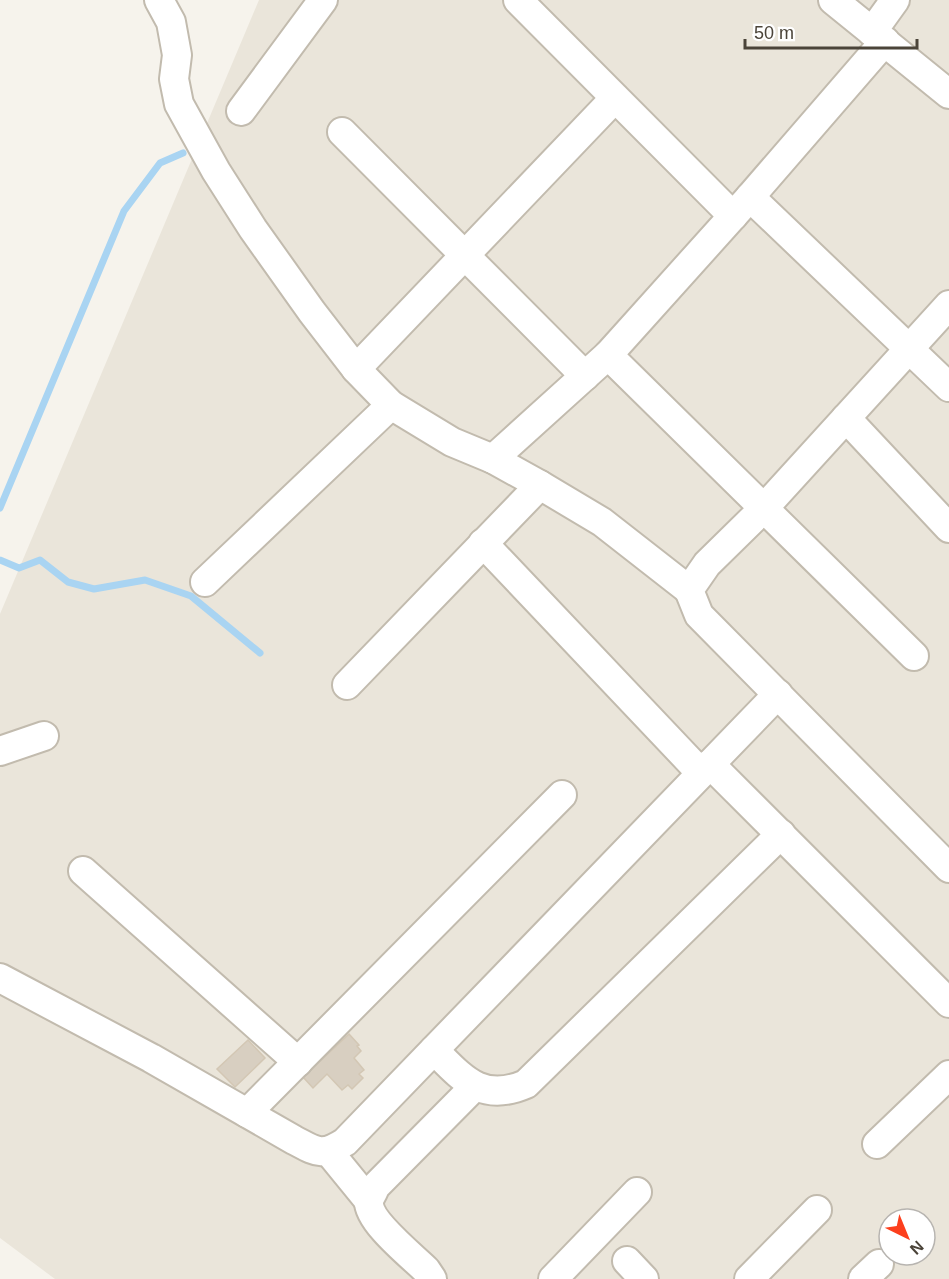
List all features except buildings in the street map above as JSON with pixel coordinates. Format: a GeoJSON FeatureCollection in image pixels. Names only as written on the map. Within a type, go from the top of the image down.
{"type":"FeatureCollection","features":[{"type":"Feature","properties":{"kind":"street"},"geometry":{"type":"LineString","coordinates":[[159,0],[171,22],[177,55],[174,79],[178,104],[216,171],[253,229],[356,369],[391,405],[452,442],[493,459],[602,522],[689,590],[699,615],[949,868]]}},
{"type":"Feature","properties":{"kind":"street"},"geometry":{"type":"LineString","coordinates":[[241,111],[323,0]]}},
{"type":"Feature","properties":{"kind":"street"},"geometry":{"type":"LineString","coordinates":[[518,0],[615,98],[909,349],[949,387]]}},
{"type":"Feature","properties":{"kind":"street"},"geometry":{"type":"LineString","coordinates":[[833,0],[949,94]]}},
{"type":"Feature","properties":{"kind":"street"},"geometry":{"type":"LineString","coordinates":[[493,459],[608,354],[741,207],[878,36],[896,0]]}},
{"type":"Feature","properties":{"kind":"street"},"geometry":{"type":"LineString","coordinates":[[356,369],[615,98]]}},
{"type":"Feature","properties":{"kind":"street"},"geometry":{"type":"LineString","coordinates":[[342,132],[585,376]]}},
{"type":"Feature","properties":{"kind":"street"},"geometry":{"type":"LineString","coordinates":[[689,590],[706,564],[764,508],[949,305]]}},
{"type":"Feature","properties":{"kind":"street"},"geometry":{"type":"LineString","coordinates":[[608,354],[914,656]]}},
{"type":"Feature","properties":{"kind":"street"},"geometry":{"type":"LineString","coordinates":[[205,582],[391,405]]}},
{"type":"Feature","properties":{"kind":"street"},"geometry":{"type":"LineString","coordinates":[[846,418],[949,528]]}},
{"type":"Feature","properties":{"kind":"street"},"geometry":{"type":"LineString","coordinates":[[347,685],[540,485]]}},
{"type":"Feature","properties":{"kind":"street"},"geometry":{"type":"LineString","coordinates":[[483,543],[706,768],[781,834],[949,1003]]}},
{"type":"Feature","properties":{"kind":"street"},"geometry":{"type":"LineString","coordinates":[[0,978],[151,1058],[315,1151],[329,1152],[345,1142],[778,694]]}},
{"type":"Feature","properties":{"kind":"street"},"geometry":{"type":"LineString","coordinates":[[0,751],[44,736]]}},
{"type":"Feature","properties":{"kind":"street"},"geometry":{"type":"LineString","coordinates":[[247,1113],[562,795]]}},
{"type":"Feature","properties":{"kind":"street"},"geometry":{"type":"LineString","coordinates":[[434,1050],[462,1078],[475,1086],[492,1091],[509,1091],[526,1084],[781,834]]}},
{"type":"Feature","properties":{"kind":"street"},"geometry":{"type":"LineString","coordinates":[[82,871],[298,1062]]}},
{"type":"Feature","properties":{"kind":"street"},"geometry":{"type":"LineString","coordinates":[[369,1201],[375,1187],[475,1086]]}},
{"type":"Feature","properties":{"kind":"street"},"geometry":{"type":"LineString","coordinates":[[877,1144],[944,1091]]}},
{"type":"Feature","properties":{"kind":"street"},"geometry":{"type":"LineString","coordinates":[[329,1152],[369,1201],[372,1214],[381,1226],[426,1270],[432,1279]]}},
{"type":"Feature","properties":{"kind":"street"},"geometry":{"type":"LineString","coordinates":[[553,1279],[637,1192]]}},
{"type":"Feature","properties":{"kind":"street"},"geometry":{"type":"LineString","coordinates":[[749,1279],[817,1210]]}},
{"type":"Feature","properties":{"kind":"shaded area"},"geometry":{"type":"Polygon","coordinates":[[[259,0],[949,0],[949,1279],[55,1279],[0,1238],[0,614],[259,0]]]}},
{"type":"Feature","properties":{"kind":"waterway"},"geometry":{"type":"LineString","coordinates":[[0,508],[124,211],[160,163],[183,153]]}},
{"type":"Feature","properties":{"kind":"waterway"},"geometry":{"type":"LineString","coordinates":[[0,560],[19,568],[40,560],[68,582],[94,589],[145,580],[191,596],[260,653]]}}]}
